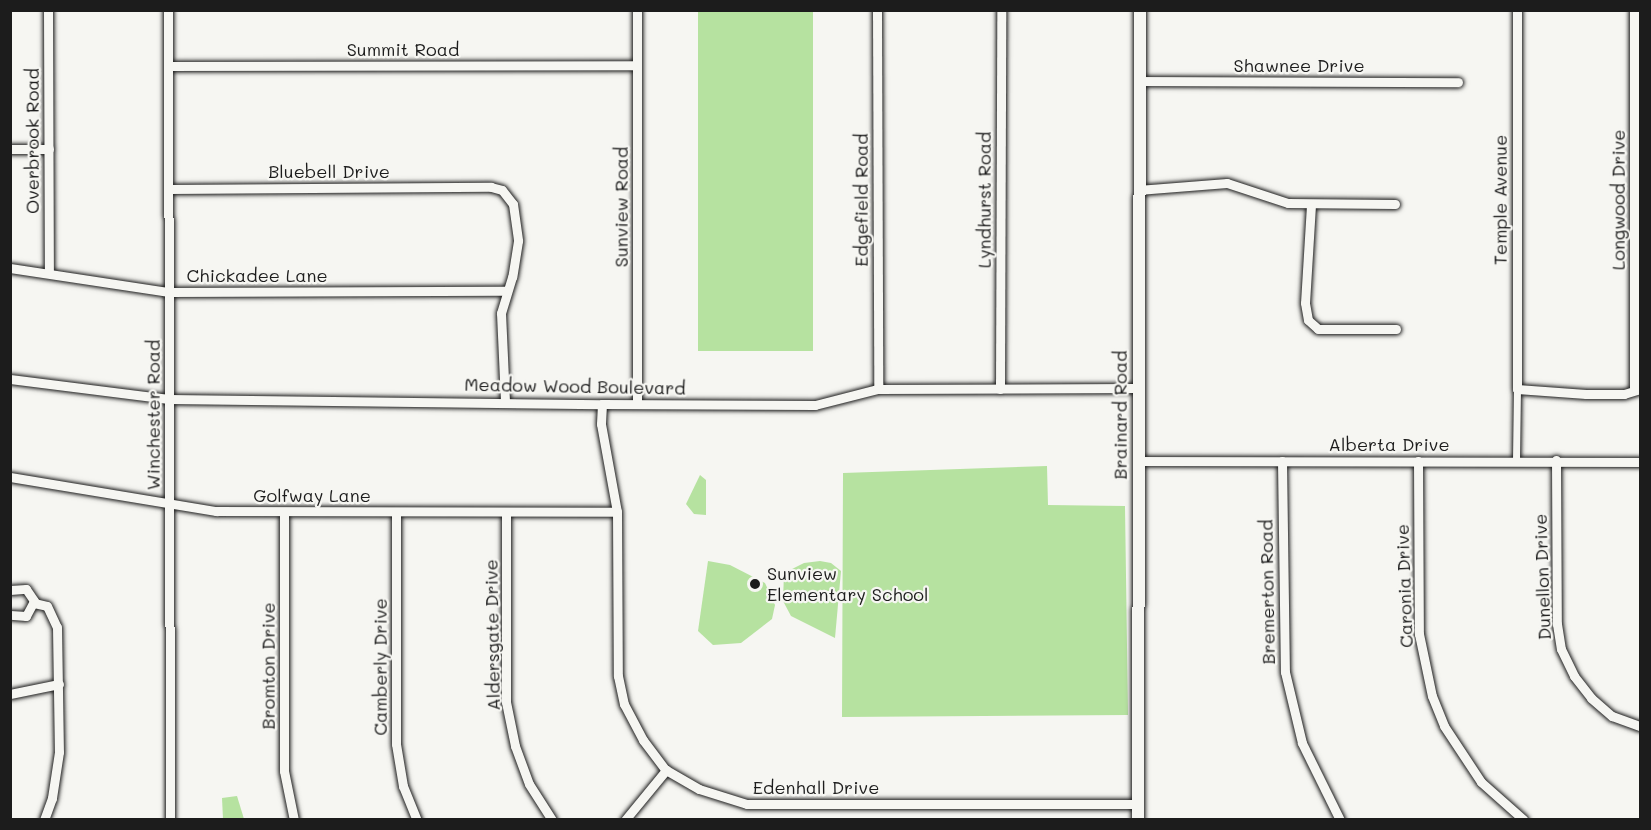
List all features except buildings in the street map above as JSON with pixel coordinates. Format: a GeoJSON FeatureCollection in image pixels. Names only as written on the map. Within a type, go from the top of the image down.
{"type":"FeatureCollection","features":[{"type":"Feature","properties":{"kind":"main road","name":"Brainard Road"},"geometry":{"type":"LineString","coordinates":[[1138,819],[1140,10]]}},
{"type":"Feature","properties":{"kind":"street","name":"Overbrook Road"},"geometry":{"type":"LineString","coordinates":[[48,10],[49,272]]}},
{"type":"Feature","properties":{"kind":"street","name":"Winchester Road"},"geometry":{"type":"LineString","coordinates":[[168,10],[170,819]]}},
{"type":"Feature","properties":{"kind":"street","name":"Sunview Road"},"geometry":{"type":"LineString","coordinates":[[637,10],[637,404]]}},
{"type":"Feature","properties":{"kind":"street","name":"Edgefield Road"},"geometry":{"type":"LineString","coordinates":[[877,10],[878,389]]}},
{"type":"Feature","properties":{"kind":"street","name":"Lyndhurst Road"},"geometry":{"type":"LineString","coordinates":[[1000,389],[1001,10]]}},
{"type":"Feature","properties":{"kind":"street","name":"Temple Avenue"},"geometry":{"type":"LineString","coordinates":[[1517,10],[1517,389]]}},
{"type":"Feature","properties":{"kind":"street","name":"Longwood Drive"},"geometry":{"type":"LineString","coordinates":[[1634,10],[1637,390]]}},
{"type":"Feature","properties":{"kind":"street","name":"Summit Road"},"geometry":{"type":"LineString","coordinates":[[168,66],[638,65]]}},
{"type":"Feature","properties":{"kind":"street","name":"Shawnee Drive"},"geometry":{"type":"LineString","coordinates":[[1140,81],[1458,82]]}},
{"type":"Feature","properties":{"kind":"street"},"geometry":{"type":"LineString","coordinates":[[10,149],[49,148]]}},
{"type":"Feature","properties":{"kind":"street"},"geometry":{"type":"LineString","coordinates":[[1138,190],[1227,183],[1288,203],[1395,204]]}},
{"type":"Feature","properties":{"kind":"street","name":"Bluebell Drive"},"geometry":{"type":"LineString","coordinates":[[168,189],[491,187],[508,196],[517,224],[517,258],[506,291]]}},
{"type":"Feature","properties":{"kind":"street"},"geometry":{"type":"LineString","coordinates":[[1311,205],[1305,303],[1308,320],[1318,329],[1396,329]]}},
{"type":"Feature","properties":{"kind":"street","name":"Chickadee Lane"},"geometry":{"type":"LineString","coordinates":[[10,268],[49,272],[169,292],[506,291]]}},
{"type":"Feature","properties":{"kind":"street"},"geometry":{"type":"LineString","coordinates":[[505,401],[501,313],[506,291]]}},
{"type":"Feature","properties":{"kind":"street","name":"Meadow Wood Boulevard"},"geometry":{"type":"LineString","coordinates":[[10,379],[169,399],[505,401],[602,404],[815,405],[878,389],[1138,388]]}},
{"type":"Feature","properties":{"kind":"street"},"geometry":{"type":"LineString","coordinates":[[1516,460],[1517,389],[1586,394],[1637,390]]}},
{"type":"Feature","properties":{"kind":"street","name":"Edenhall Drive"},"geometry":{"type":"LineString","coordinates":[[602,404],[600,424],[617,512],[618,676],[624,704],[643,740],[666,770],[699,789],[747,804],[1138,804]]}},
{"type":"Feature","properties":{"kind":"street","name":"Alberta Drive"},"geometry":{"type":"LineString","coordinates":[[1138,460],[1641,462]]}},
{"type":"Feature","properties":{"kind":"street","name":"Dunellon Drive"},"geometry":{"type":"LineString","coordinates":[[1556,460],[1557,624],[1561,649],[1574,676],[1591,698],[1612,716],[1641,726]]}},
{"type":"Feature","properties":{"kind":"street","name":"Bremerton Road"},"geometry":{"type":"LineString","coordinates":[[1282,461],[1281,635],[1285,672],[1302,743],[1340,819]]}},
{"type":"Feature","properties":{"kind":"street","name":"Caronia Drive"},"geometry":{"type":"LineString","coordinates":[[1418,461],[1419,634],[1432,696],[1444,726],[1481,782],[1524,819]]}},
{"type":"Feature","properties":{"kind":"street","name":"Golfway Lane"},"geometry":{"type":"LineString","coordinates":[[10,477],[216,511],[617,512]]}},
{"type":"Feature","properties":{"kind":"street","name":"Bromton Drive"},"geometry":{"type":"LineString","coordinates":[[284,512],[284,771],[294,819]]}},
{"type":"Feature","properties":{"kind":"street","name":"Camberly Drive"},"geometry":{"type":"LineString","coordinates":[[396,512],[396,744],[403,786],[417,819]]}},
{"type":"Feature","properties":{"kind":"street","name":"Aldersgate Drive"},"geometry":{"type":"LineString","coordinates":[[506,512],[506,702],[515,746],[529,784],[552,819]]}},
{"type":"Feature","properties":{"kind":"street"},"geometry":{"type":"LineString","coordinates":[[10,590],[26,589],[34,603],[47,606],[55,618],[59,684],[57,773],[45,819]]}},
{"type":"Feature","properties":{"kind":"street"},"geometry":{"type":"LineString","coordinates":[[10,615],[26,616],[34,603]]}},
{"type":"Feature","properties":{"kind":"street"},"geometry":{"type":"LineString","coordinates":[[10,694],[59,684]]}},
{"type":"Feature","properties":{"kind":"street"},"geometry":{"type":"LineString","coordinates":[[625,819],[666,770]]}},
{"type":"Feature","properties":{"kind":"green space"},"geometry":{"type":"Polygon","coordinates":[[[698,11],[813,11],[813,351],[698,351],[698,11]]]}},
{"type":"Feature","properties":{"kind":"green space"},"geometry":{"type":"Polygon","coordinates":[[[1047,466],[1048,505],[1125,506],[1128,715],[842,717],[843,473],[1047,466]]]}},
{"type":"Feature","properties":{"kind":"green space"},"geometry":{"type":"Polygon","coordinates":[[[700,475],[706,480],[706,515],[694,514],[686,504],[700,475]]]}},
{"type":"Feature","properties":{"kind":"green space"},"geometry":{"type":"Polygon","coordinates":[[[708,561],[730,565],[765,583],[775,605],[772,619],[741,643],[713,645],[698,631],[708,561]]]}},
{"type":"Feature","properties":{"kind":"green space"},"geometry":{"type":"Polygon","coordinates":[[[820,561],[831,563],[841,571],[835,638],[791,616],[783,601],[784,573],[804,563],[820,561]]]}},
{"type":"Feature","properties":{"kind":"green space"},"geometry":{"type":"Polygon","coordinates":[[[237,796],[244,819],[223,819],[222,798],[237,796]]]}},
{"type":"Feature","properties":{"kind":"place","name":"Sunview Elementary School"},"geometry":{"type":"Point","coordinates":[755,584]}}]}
